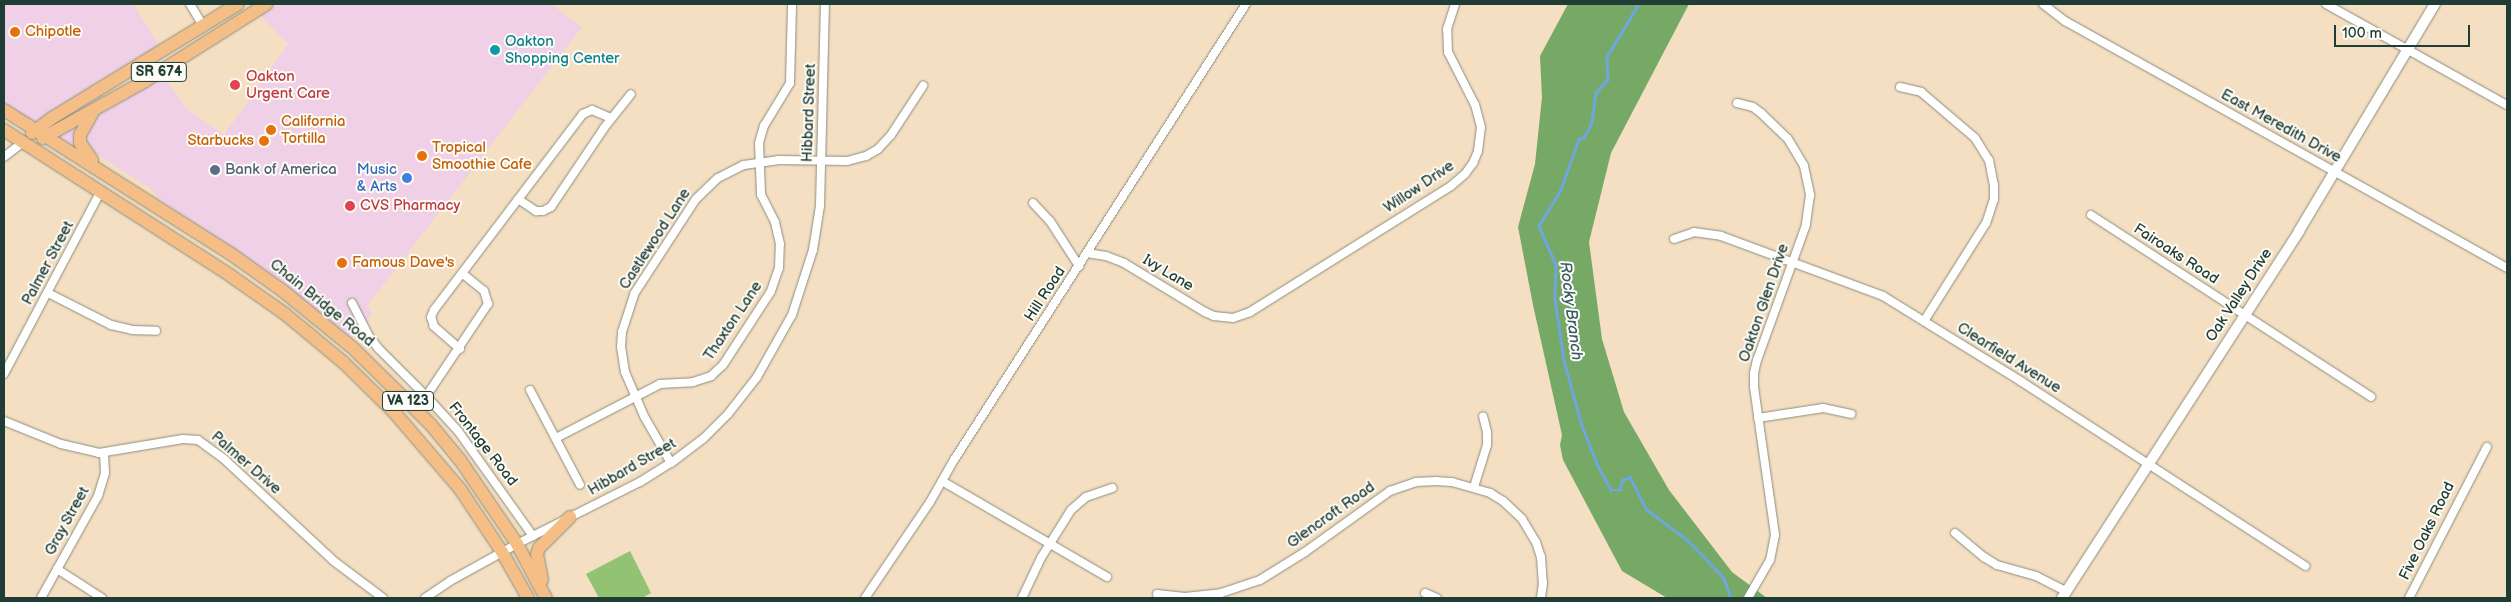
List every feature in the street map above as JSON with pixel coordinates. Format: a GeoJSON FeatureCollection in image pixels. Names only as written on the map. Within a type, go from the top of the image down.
{"type":"FeatureCollection","features":[{"type":"Feature","properties":{"kind":"main road","name":"SR 674"},"geometry":{"type":"LineString","coordinates":[[23,142],[36,128],[238,4]]}},
{"type":"Feature","properties":{"kind":"main road","name":"SR 674"},"geometry":{"type":"LineString","coordinates":[[23,142],[48,136],[94,110],[267,4]]}},
{"type":"Feature","properties":{"kind":"main road","name":"Chain Bridge Road"},"geometry":{"type":"LineString","coordinates":[[4,110],[100,169],[272,283],[354,349],[417,410],[473,477],[516,544],[545,596]]}},
{"type":"Feature","properties":{"kind":"main road"},"geometry":{"type":"LineString","coordinates":[[94,110],[80,135],[80,143],[100,169]]}},
{"type":"Feature","properties":{"kind":"main road","name":"VA 123"},"geometry":{"type":"LineString","coordinates":[[4,130],[258,294],[343,362],[394,412],[432,454],[460,489],[502,552],[528,598]]}},
{"type":"Feature","properties":{"kind":"main road"},"geometry":{"type":"LineString","coordinates":[[545,596],[537,554],[539,548],[570,517]]}},
{"type":"Feature","properties":{"kind":"street"},"geometry":{"type":"LineString","coordinates":[[190,4],[203,26]]}},
{"type":"Feature","properties":{"kind":"street","name":"Thaxton Lane"},"geometry":{"type":"LineString","coordinates":[[556,438],[660,384],[702,380],[717,371],[771,291],[779,268],[780,244],[775,222],[762,194],[759,163],[761,132],[790,83],[792,4]]}},
{"type":"Feature","properties":{"kind":"street","name":"Hibbard Street"},"geometry":{"type":"LineString","coordinates":[[425,598],[450,581],[516,544],[640,482],[671,464],[704,438],[728,414],[758,377],[782,336],[800,294],[813,250],[820,206],[825,4]]}},
{"type":"Feature","properties":{"kind":"street","name":"Hill Road"},"geometry":{"type":"LineString","coordinates":[[865,598],[942,481],[1246,4]]}},
{"type":"Feature","properties":{"kind":"street","name":"Willow Drive"},"geometry":{"type":"LineString","coordinates":[[1233,318],[1250,312],[1451,186],[1465,174],[1478,151],[1481,127],[1475,105],[1448,52],[1447,29],[1455,4]]}},
{"type":"Feature","properties":{"kind":"street","name":"East Meredith Drive"},"geometry":{"type":"LineString","coordinates":[[2044,4],[2065,21],[2507,268]]}},
{"type":"Feature","properties":{"kind":"street"},"geometry":{"type":"LineString","coordinates":[[2326,4],[2507,105]]}},
{"type":"Feature","properties":{"kind":"street","name":"Oak Valley Drive"},"geometry":{"type":"LineString","coordinates":[[2064,595],[2335,172],[2435,4]]}},
{"type":"Feature","properties":{"kind":"street","name":"Castlewood Lane"},"geometry":{"type":"LineString","coordinates":[[671,464],[634,396],[625,372],[621,347],[624,319],[634,294],[704,189],[734,168],[759,163],[778,160],[856,160],[878,149],[891,136],[923,86]]}},
{"type":"Feature","properties":{"kind":"street"},"geometry":{"type":"LineString","coordinates":[[1900,87],[1921,92],[1975,138],[1989,160],[1994,185],[1994,199],[1986,223],[1924,321]]}},
{"type":"Feature","properties":{"kind":"street"},"geometry":{"type":"LineString","coordinates":[[518,199],[536,211],[543,211],[551,207],[611,118],[631,94]]}},
{"type":"Feature","properties":{"kind":"street","name":"Oakton Glen Drive"},"geometry":{"type":"LineString","coordinates":[[1737,103],[1761,113],[1788,140],[1804,166],[1810,195],[1809,210],[1793,261],[1757,360],[1754,387],[1774,535],[1767,567],[1748,598]]}},
{"type":"Feature","properties":{"kind":"street"},"geometry":{"type":"LineString","coordinates":[[460,349],[434,326],[431,318],[440,300],[582,114],[592,110],[611,118]]}},
{"type":"Feature","properties":{"kind":"street"},"geometry":{"type":"LineString","coordinates":[[4,157],[23,142]]}},
{"type":"Feature","properties":{"kind":"street","name":"Palmer Street"},"geometry":{"type":"LineString","coordinates":[[4,374],[101,191]]}},
{"type":"Feature","properties":{"kind":"street"},"geometry":{"type":"LineString","coordinates":[[1033,203],[1050,221],[1079,266]]}},
{"type":"Feature","properties":{"kind":"street","name":"Fairoaks Road"},"geometry":{"type":"LineString","coordinates":[[2091,215],[2372,397]]}},
{"type":"Feature","properties":{"kind":"street","name":"Clearfield Avenue"},"geometry":{"type":"LineString","coordinates":[[1674,239],[1694,232],[1704,232],[1734,240],[1872,290],[1924,321],[2305,566]]}},
{"type":"Feature","properties":{"kind":"street","name":"Ivy Lane"},"geometry":{"type":"LineString","coordinates":[[1087,253],[1106,256],[1124,263],[1205,312],[1214,316],[1233,318]]}},
{"type":"Feature","properties":{"kind":"street"},"geometry":{"type":"LineString","coordinates":[[417,410],[487,307],[488,299],[484,291],[462,273]]}},
{"type":"Feature","properties":{"kind":"street"},"geometry":{"type":"LineString","coordinates":[[48,293],[110,325],[132,330],[156,331]]}},
{"type":"Feature","properties":{"kind":"street","name":"Frontage Road"},"geometry":{"type":"LineString","coordinates":[[352,302],[368,335],[379,349],[428,396],[466,443],[533,536]]}},
{"type":"Feature","properties":{"kind":"street"},"geometry":{"type":"LineString","coordinates":[[530,390],[580,485]]}},
{"type":"Feature","properties":{"kind":"street"},"geometry":{"type":"LineString","coordinates":[[1758,418],[1823,408],[1851,414]]}},
{"type":"Feature","properties":{"kind":"street"},"geometry":{"type":"LineString","coordinates":[[1474,487],[1486,445],[1487,432],[1483,416]]}},
{"type":"Feature","properties":{"kind":"street","name":"Palmer Drive"},"geometry":{"type":"LineString","coordinates":[[4,421],[76,449],[104,453],[183,439],[198,440],[224,459],[335,562],[383,598]]}},
{"type":"Feature","properties":{"kind":"street","name":"Five Oaks Road"},"geometry":{"type":"LineString","coordinates":[[2409,598],[2487,447]]}},
{"type":"Feature","properties":{"kind":"street","name":"Gray Street"},"geometry":{"type":"LineString","coordinates":[[41,598],[103,484],[105,473],[104,453]]}},
{"type":"Feature","properties":{"kind":"street"},"geometry":{"type":"LineString","coordinates":[[942,481],[1049,545],[1107,577]]}},
{"type":"Feature","properties":{"kind":"street","name":"Glencroft Road"},"geometry":{"type":"LineString","coordinates":[[1157,594],[1185,597],[1222,593],[1260,580],[1305,552],[1378,498],[1399,487],[1436,481],[1474,487],[1503,501],[1518,514],[1530,530],[1541,558],[1543,583],[1541,598]]}},
{"type":"Feature","properties":{"kind":"street"},"geometry":{"type":"LineString","coordinates":[[1022,598],[1049,545],[1066,518],[1079,502],[1094,492],[1112,488]]}},
{"type":"Feature","properties":{"kind":"street"},"geometry":{"type":"LineString","coordinates":[[1954,532],[1984,558],[1997,565],[2036,576],[2064,595]]}},
{"type":"Feature","properties":{"kind":"street"},"geometry":{"type":"LineString","coordinates":[[57,569],[102,598]]}},
{"type":"Feature","properties":{"kind":"street"},"geometry":{"type":"LineString","coordinates":[[1425,593],[1437,598]]}},
{"type":"Feature","properties":{"kind":"shaded area"},"geometry":{"type":"Polygon","coordinates":[[[4,4],[133,4],[159,45],[94,83],[110,109],[162,75],[188,110],[224,135],[288,44],[260,15],[280,4],[551,4],[582,27],[367,306],[372,314],[351,339],[262,268],[159,199],[153,190],[97,154],[89,144],[77,149],[4,103],[4,4]]]}},
{"type":"Feature","properties":{"kind":"green space"},"geometry":{"type":"Polygon","coordinates":[[[1568,4],[1689,4],[1611,153],[1589,242],[1602,339],[1624,412],[1669,490],[1732,572],[1767,598],[1667,598],[1622,571],[1563,460],[1560,445],[1562,435],[1518,227],[1535,164],[1542,97],[1540,56],[1568,4]]]}},
{"type":"Feature","properties":{"kind":"green space"},"geometry":{"type":"Polygon","coordinates":[[[630,551],[651,593],[642,598],[599,598],[586,574],[630,551]]]}},
{"type":"Feature","properties":{"kind":"waterway","name":"Rocky Branch"},"geometry":{"type":"LineString","coordinates":[[1639,4],[1607,57],[1608,80],[1596,93],[1592,123],[1584,138],[1579,139],[1561,190],[1539,226],[1556,265],[1555,299],[1564,360],[1582,426],[1599,468],[1611,490],[1620,490],[1622,480],[1630,477],[1646,509],[1685,538],[1708,561],[1724,578],[1731,598]]}},
{"type":"Feature","properties":{"kind":"place","name":"Chipotle"},"geometry":{"type":"Point","coordinates":[15,32]}},
{"type":"Feature","properties":{"kind":"place","name":"Oakton Shopping Center"},"geometry":{"type":"Point","coordinates":[495,50]}},
{"type":"Feature","properties":{"kind":"place","name":"Oakton Urgent Care"},"geometry":{"type":"Point","coordinates":[235,85]}},
{"type":"Feature","properties":{"kind":"place","name":"California Tortilla"},"geometry":{"type":"Point","coordinates":[271,130]}},
{"type":"Feature","properties":{"kind":"place","name":"Starbucks"},"geometry":{"type":"Point","coordinates":[264,141]}},
{"type":"Feature","properties":{"kind":"place","name":"Tropical Smoothie Cafe"},"geometry":{"type":"Point","coordinates":[422,156]}},
{"type":"Feature","properties":{"kind":"place","name":"Bank of America"},"geometry":{"type":"Point","coordinates":[215,170]}},
{"type":"Feature","properties":{"kind":"place","name":"Music & Arts"},"geometry":{"type":"Point","coordinates":[407,178]}},
{"type":"Feature","properties":{"kind":"place","name":"CVS Pharmacy"},"geometry":{"type":"Point","coordinates":[350,206]}},
{"type":"Feature","properties":{"kind":"place","name":"Famous Dave's"},"geometry":{"type":"Point","coordinates":[342,263]}}]}
